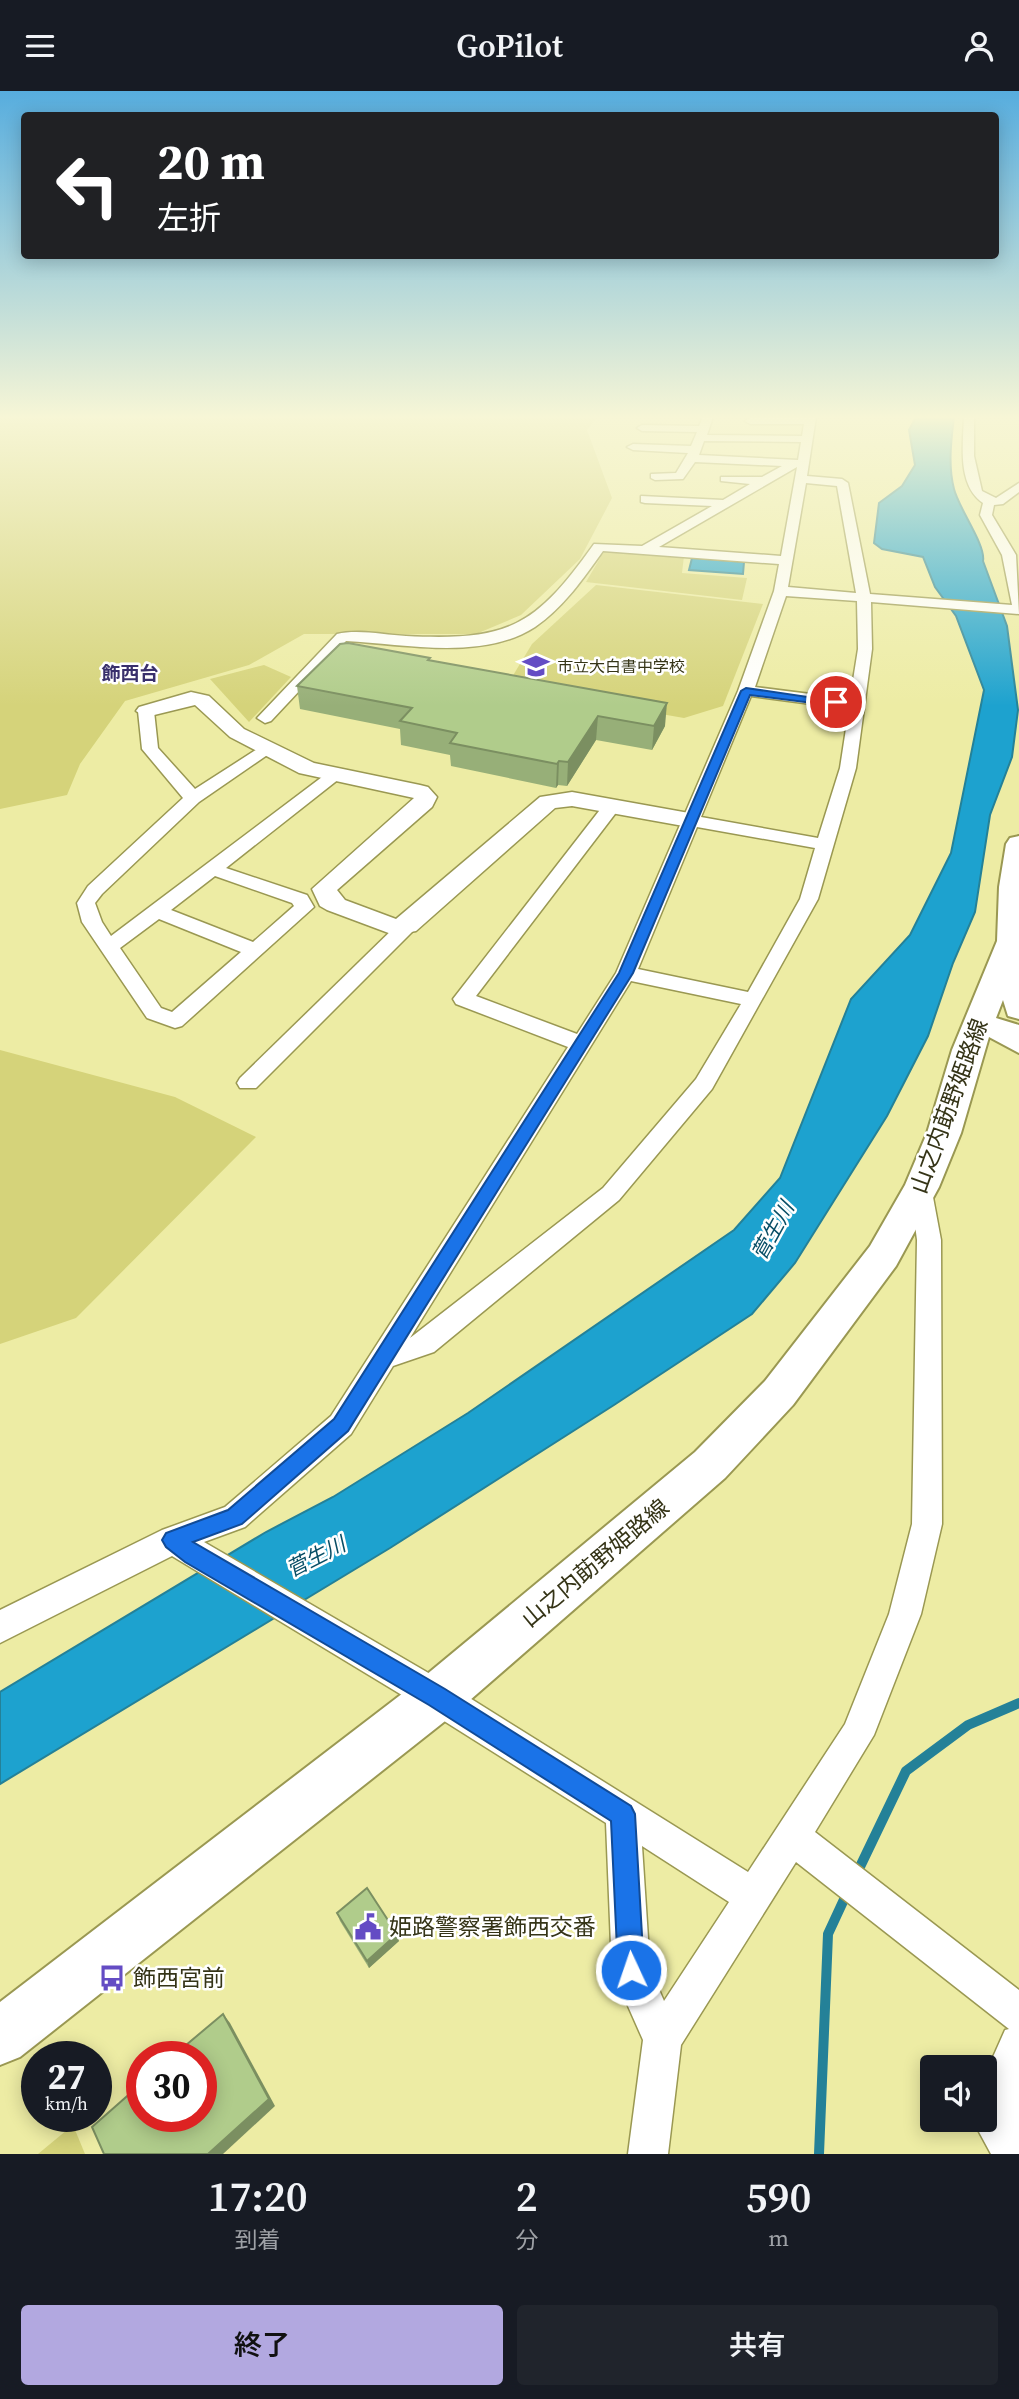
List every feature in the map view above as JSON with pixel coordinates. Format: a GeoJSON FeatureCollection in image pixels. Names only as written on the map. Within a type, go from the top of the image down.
{"type":"FeatureCollection","features":[{"type":"Feature","properties":{"kind":"main road"},"geometry":{"type":"LineString","coordinates":[[1019,844],[1012,892],[1009,945],[1019,1009]]}},
{"type":"Feature","properties":{"kind":"main road","name":"山之内莇野姫路線"},"geometry":{"type":"LineString","coordinates":[[0,2037],[710,1465],[771,1402],[883,1256],[922,1187],[944,1133],[968,1049],[1009,945]]}},
{"type":"Feature","properties":{"kind":"main road"},"geometry":{"type":"LineString","coordinates":[[979,1024],[1008,1032],[1019,1042]]}},
{"type":"Feature","properties":{"kind":"street"},"geometry":{"type":"LineString","coordinates":[[645,550],[705,513]]}},
{"type":"Feature","properties":{"kind":"street"},"geometry":{"type":"LineString","coordinates":[[0,1627],[183,1547],[235,1517],[341,1425],[626,973],[746,691],[781,591],[793,513]]}},
{"type":"Feature","properties":{"kind":"street"},"geometry":{"type":"LineString","coordinates":[[384,1358],[425,1344],[611,1194],[704,1084],[754,1000],[808,899],[848,768],[866,649],[869,599],[852,548],[849,513]]}},
{"type":"Feature","properties":{"kind":"street"},"geometry":{"type":"LineString","coordinates":[[781,591],[1016,609],[1009,555],[986,513]]}},
{"type":"Feature","properties":{"kind":"street"},"geometry":{"type":"LineString","coordinates":[[996,533],[1019,535]]}},
{"type":"Feature","properties":{"kind":"street"},"geometry":{"type":"LineString","coordinates":[[265,718],[342,637],[480,640],[499,638],[519,630],[546,610],[575,581],[598,547],[785,560]]}},
{"type":"Feature","properties":{"kind":"street"},"geometry":{"type":"LineString","coordinates":[[746,691],[859,705]]}},
{"type":"Feature","properties":{"kind":"street"},"geometry":{"type":"LineString","coordinates":[[192,798],[150,749],[146,711],[191,698],[202,700],[237,733],[307,768],[410,789],[426,797],[424,803],[324,889],[328,901],[335,905],[394,927],[407,926]]}},
{"type":"Feature","properties":{"kind":"street"},"geometry":{"type":"LineString","coordinates":[[212,869],[300,899],[304,907],[175,1021],[154,1013],[92,922],[86,903],[95,890],[192,798],[268,749]]}},
{"type":"Feature","properties":{"kind":"street"},"geometry":{"type":"LineString","coordinates":[[109,947],[336,775]]}},
{"type":"Feature","properties":{"kind":"street"},"geometry":{"type":"LineString","coordinates":[[248,1083],[407,926],[548,802],[572,799],[824,844]]}},
{"type":"Feature","properties":{"kind":"street"},"geometry":{"type":"LineString","coordinates":[[582,1044],[463,999],[612,806]]}},
{"type":"Feature","properties":{"kind":"street"},"geometry":{"type":"LineString","coordinates":[[157,911],[255,950]]}},
{"type":"Feature","properties":{"kind":"street"},"geometry":{"type":"LineString","coordinates":[[626,973],[754,1000]]}},
{"type":"Feature","properties":{"kind":"street"},"geometry":{"type":"LineString","coordinates":[[648,2154],[662,2039],[857,1735],[905,1614],[928,1524],[929,1240],[922,1187]]}},
{"type":"Feature","properties":{"kind":"street"},"geometry":{"type":"LineString","coordinates":[[183,1547],[427,1692],[754,1896]]}},
{"type":"Feature","properties":{"kind":"street"},"geometry":{"type":"LineString","coordinates":[[622,1814],[631,1970],[662,2039]]}},
{"type":"Feature","properties":{"kind":"street"},"geometry":{"type":"LineString","coordinates":[[792,1836],[1019,2014]]}},
{"type":"Feature","properties":{"kind":"street"},"geometry":{"type":"LineString","coordinates":[[1015,2154],[998,2130],[1001,2084],[1019,2044]]}},
{"type":"Feature","properties":{"kind":"shaded area"},"geometry":{"type":"Polygon","coordinates":[[[0,513],[604,513],[580,559],[521,615],[476,634],[304,634],[249,665],[125,701],[80,764],[67,795],[0,809],[0,513]]]}},
{"type":"Feature","properties":{"kind":"shaded area"},"geometry":{"type":"Polygon","coordinates":[[[609,551],[684,556],[682,573],[747,578],[742,600],[586,582],[603,553],[609,551]]]}},
{"type":"Feature","properties":{"kind":"shaded area"},"geometry":{"type":"Polygon","coordinates":[[[596,585],[763,604],[723,706],[684,718],[506,687],[532,644],[596,585]]]}},
{"type":"Feature","properties":{"kind":"shaded area"},"geometry":{"type":"Polygon","coordinates":[[[264,665],[291,677],[249,722],[210,679],[264,665]]]}},
{"type":"Feature","properties":{"kind":"shaded area"},"geometry":{"type":"Polygon","coordinates":[[[0,1050],[175,1097],[256,1137],[76,1318],[0,1344],[0,1050]]]}},
{"type":"Feature","properties":{"kind":"shaded area"},"geometry":{"type":"Polygon","coordinates":[[[65,2132],[76,2132],[85,2154],[38,2154],[65,2132]]]}},
{"type":"Feature","properties":{"kind":"water","name":"菅生川"},"geometry":{"type":"Polygon","coordinates":[[[878,513],[965,513],[980,546],[1007,626],[1018,710],[1012,757],[990,815],[975,912],[953,963],[928,1036],[887,1116],[795,1263],[752,1314],[614,1405],[390,1548],[0,1784],[0,1692],[266,1532],[333,1497],[468,1413],[734,1230],[780,1178],[851,999],[910,935],[951,853],[984,690],[956,616],[935,587],[923,557],[882,549],[874,543],[878,513]]]}},
{"type":"Feature","properties":{"kind":"water"},"geometry":{"type":"Polygon","coordinates":[[[692,558],[744,562],[743,574],[689,570],[692,558]]]}},
{"type":"Feature","properties":{"kind":"building"},"geometry":{"type":"Polygon","coordinates":[[[348,643],[667,703],[654,726],[598,716],[568,762],[559,761],[557,764],[450,743],[457,733],[400,721],[412,708],[297,686],[340,644],[348,643]]]}},
{"type":"Feature","properties":{"kind":"building"},"geometry":{"type":"Polygon","coordinates":[[[367,1888],[397,1934],[367,1961],[337,1913],[367,1888]]]}},
{"type":"Feature","properties":{"kind":"building"},"geometry":{"type":"Polygon","coordinates":[[[223,2014],[269,2099],[208,2154],[104,2154],[94,2132],[112,2132],[112,2109],[126,2097],[126,2132],[217,2132],[217,2041],[191,2041],[223,2014]]]}},
{"type":"Feature","properties":{"kind":"waterway"},"geometry":{"type":"LineString","coordinates":[[857,1873],[906,1771],[968,1725],[1019,1703]]}},
{"type":"Feature","properties":{"kind":"waterway"},"geometry":{"type":"LineString","coordinates":[[819,2154],[828,1934],[847,1893]]}},
{"type":"Feature","properties":{"kind":"place","name":"市立大白書中学校"},"geometry":{"type":"Point","coordinates":[536,666]}},
{"type":"Feature","properties":{"kind":"place","name":"姫路警察署飾西交番"},"geometry":{"type":"Point","coordinates":[368,1927]}},
{"type":"Feature","properties":{"kind":"place","name":"飾西宮前"},"geometry":{"type":"Point","coordinates":[112,1978]}},
{"type":"Feature","properties":{"kind":"district","name":"飾西台"},"geometry":{"type":"Point","coordinates":[130,673]}},
{"type":"Feature","properties":{"kind":"route"},"geometry":{"type":"LineString","coordinates":[[631,1970],[622,1814],[437,1697],[193,1555],[173,1540],[235,1517],[341,1425],[626,973],[746,691],[836,702]]}}]}
